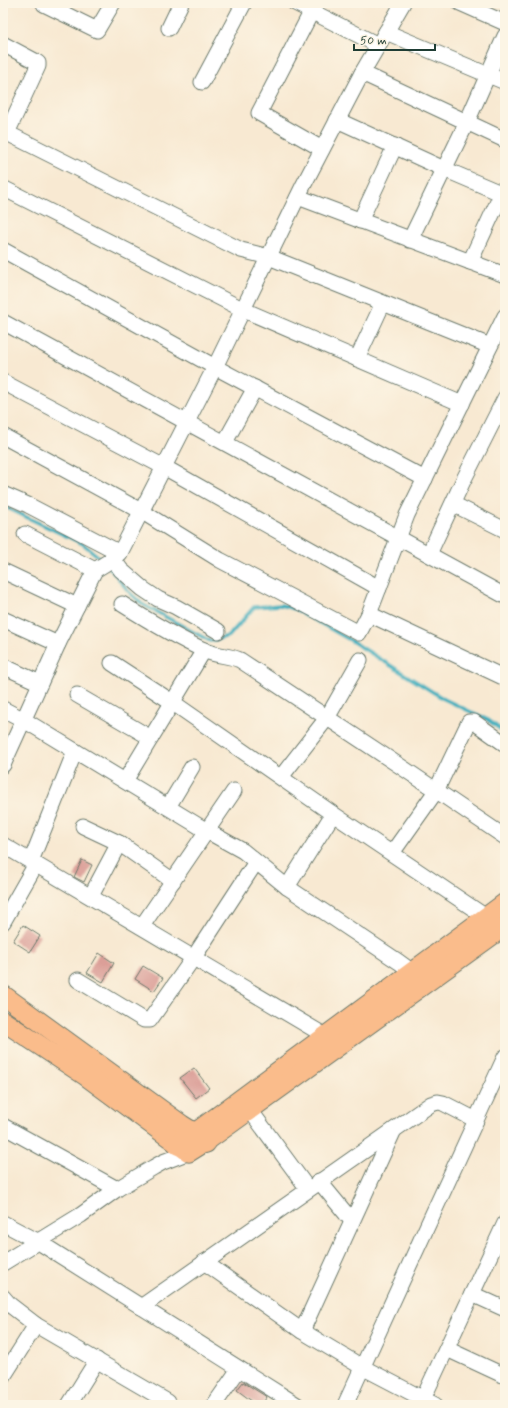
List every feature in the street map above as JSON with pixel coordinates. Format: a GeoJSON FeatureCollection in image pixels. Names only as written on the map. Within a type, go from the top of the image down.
{"type":"FeatureCollection","features":[{"type":"Feature","properties":{"kind":"main road"},"geometry":{"type":"LineString","coordinates":[[192,1143],[420,977],[497,924],[505,903]]}},
{"type":"Feature","properties":{"kind":"main road"},"geometry":{"type":"LineString","coordinates":[[3,995],[182,1125],[192,1143]]}},
{"type":"Feature","properties":{"kind":"main road"},"geometry":{"type":"LineString","coordinates":[[3,1021],[192,1143]]}},
{"type":"Feature","properties":{"kind":"main road"},"geometry":{"type":"LineString","coordinates":[[192,1143],[250,1110],[333,1040]]}},
{"type":"Feature","properties":{"kind":"street"},"geometry":{"type":"LineString","coordinates":[[44,3],[98,30],[112,3]]}},
{"type":"Feature","properties":{"kind":"street"},"geometry":{"type":"LineString","coordinates":[[169,28],[182,3]]}},
{"type":"Feature","properties":{"kind":"street"},"geometry":{"type":"LineString","coordinates":[[202,82],[244,3]]}},
{"type":"Feature","properties":{"kind":"street"},"geometry":{"type":"LineString","coordinates":[[295,3],[314,7],[382,38],[505,82]]}},
{"type":"Feature","properties":{"kind":"street"},"geometry":{"type":"LineString","coordinates":[[4,761],[77,606],[141,511],[188,422],[244,310],[322,149],[362,73],[403,3]]}},
{"type":"Feature","properties":{"kind":"street"},"geometry":{"type":"LineString","coordinates":[[460,3],[505,23]]}},
{"type":"Feature","properties":{"kind":"street"},"geometry":{"type":"LineString","coordinates":[[314,7],[259,113],[322,149]]}},
{"type":"Feature","properties":{"kind":"street"},"geometry":{"type":"LineString","coordinates":[[410,240],[467,122],[505,36]]}},
{"type":"Feature","properties":{"kind":"street"},"geometry":{"type":"LineString","coordinates":[[3,44],[38,63],[38,66],[5,132],[241,250],[269,257],[490,346]]}},
{"type":"Feature","properties":{"kind":"street"},"geometry":{"type":"LineString","coordinates":[[362,73],[505,140]]}},
{"type":"Feature","properties":{"kind":"street"},"geometry":{"type":"LineString","coordinates":[[337,120],[503,194],[470,262]]}},
{"type":"Feature","properties":{"kind":"street"},"geometry":{"type":"LineString","coordinates":[[360,221],[395,146]]}},
{"type":"Feature","properties":{"kind":"street"},"geometry":{"type":"LineString","coordinates":[[3,188],[244,310],[462,404]]}},
{"type":"Feature","properties":{"kind":"street"},"geometry":{"type":"LineString","coordinates":[[298,198],[505,275]]}},
{"type":"Feature","properties":{"kind":"street"},"geometry":{"type":"LineString","coordinates":[[3,250],[215,367],[425,479]]}},
{"type":"Feature","properties":{"kind":"street"},"geometry":{"type":"LineString","coordinates":[[357,359],[383,303]]}},
{"type":"Feature","properties":{"kind":"street"},"geometry":{"type":"LineString","coordinates":[[3,436],[141,511],[220,560],[357,633],[360,632],[369,614],[407,515],[505,316]]}},
{"type":"Feature","properties":{"kind":"street"},"geometry":{"type":"LineString","coordinates":[[3,322],[505,596]]}},
{"type":"Feature","properties":{"kind":"street"},"geometry":{"type":"LineString","coordinates":[[3,382],[164,467],[379,588]]}},
{"type":"Feature","properties":{"kind":"street"},"geometry":{"type":"LineString","coordinates":[[225,442],[254,388]]}},
{"type":"Feature","properties":{"kind":"street"},"geometry":{"type":"LineString","coordinates":[[429,554],[463,481],[503,407]]}},
{"type":"Feature","properties":{"kind":"street"},"geometry":{"type":"LineString","coordinates":[[3,494],[28,505],[121,570],[143,589],[158,599],[176,607],[218,631]]}},
{"type":"Feature","properties":{"kind":"street"},"geometry":{"type":"LineString","coordinates":[[453,504],[505,530]]}},
{"type":"Feature","properties":{"kind":"street"},"geometry":{"type":"LineString","coordinates":[[25,534],[108,562]]}},
{"type":"Feature","properties":{"kind":"street"},"geometry":{"type":"LineString","coordinates":[[3,571],[77,606]]}},
{"type":"Feature","properties":{"kind":"street"},"geometry":{"type":"LineString","coordinates":[[122,604],[167,632],[212,654],[228,656],[240,660],[505,837]]}},
{"type":"Feature","properties":{"kind":"street"},"geometry":{"type":"LineString","coordinates":[[369,614],[505,678]]}},
{"type":"Feature","properties":{"kind":"street"},"geometry":{"type":"LineString","coordinates":[[3,619],[58,644]]}},
{"type":"Feature","properties":{"kind":"street"},"geometry":{"type":"LineString","coordinates":[[125,781],[204,650]]}},
{"type":"Feature","properties":{"kind":"street"},"geometry":{"type":"LineString","coordinates":[[281,777],[327,718],[360,660]]}},
{"type":"Feature","properties":{"kind":"street"},"geometry":{"type":"LineString","coordinates":[[112,663],[172,702],[333,814],[497,924]]}},
{"type":"Feature","properties":{"kind":"street"},"geometry":{"type":"LineString","coordinates":[[3,666],[40,683]]}},
{"type":"Feature","properties":{"kind":"street"},"geometry":{"type":"LineString","coordinates":[[77,695],[151,738]]}},
{"type":"Feature","properties":{"kind":"street"},"geometry":{"type":"LineString","coordinates":[[3,709],[24,720],[207,831],[243,851],[287,887],[420,977]]}},
{"type":"Feature","properties":{"kind":"street"},"geometry":{"type":"LineString","coordinates":[[392,853],[436,791],[470,722],[474,722],[505,744]]}},
{"type":"Feature","properties":{"kind":"street"},"geometry":{"type":"LineString","coordinates":[[3,922],[34,862],[75,751]]}},
{"type":"Feature","properties":{"kind":"street"},"geometry":{"type":"LineString","coordinates":[[168,807],[192,767]]}},
{"type":"Feature","properties":{"kind":"street"},"geometry":{"type":"LineString","coordinates":[[142,926],[234,791]]}},
{"type":"Feature","properties":{"kind":"street"},"geometry":{"type":"LineString","coordinates":[[287,887],[333,814]]}},
{"type":"Feature","properties":{"kind":"street"},"geometry":{"type":"LineString","coordinates":[[83,826],[118,843],[173,881]]}},
{"type":"Feature","properties":{"kind":"street"},"geometry":{"type":"LineString","coordinates":[[91,896],[118,843]]}},
{"type":"Feature","properties":{"kind":"street"},"geometry":{"type":"LineString","coordinates":[[3,845],[333,1040]]}},
{"type":"Feature","properties":{"kind":"street"},"geometry":{"type":"LineString","coordinates":[[78,980],[144,1020],[150,1020],[194,957],[256,862]]}},
{"type":"Feature","properties":{"kind":"street"},"geometry":{"type":"LineString","coordinates":[[345,1405],[505,1057]]}},
{"type":"Feature","properties":{"kind":"street"},"geometry":{"type":"LineString","coordinates":[[141,1306],[431,1104],[438,1102],[443,1103],[476,1120]]}},
{"type":"Feature","properties":{"kind":"street"},"geometry":{"type":"LineString","coordinates":[[250,1110],[314,1185],[352,1222]]}},
{"type":"Feature","properties":{"kind":"street"},"geometry":{"type":"LineString","coordinates":[[3,1126],[117,1189]]}},
{"type":"Feature","properties":{"kind":"street"},"geometry":{"type":"LineString","coordinates":[[302,1331],[394,1130]]}},
{"type":"Feature","properties":{"kind":"street"},"geometry":{"type":"LineString","coordinates":[[3,1263],[81,1215],[117,1189],[192,1143]]}},
{"type":"Feature","properties":{"kind":"street"},"geometry":{"type":"LineString","coordinates":[[3,1223],[37,1241],[294,1404]]}},
{"type":"Feature","properties":{"kind":"street"},"geometry":{"type":"LineString","coordinates":[[204,1262],[302,1331],[362,1367],[429,1402],[447,1349],[504,1228]]}},
{"type":"Feature","properties":{"kind":"street"},"geometry":{"type":"LineString","coordinates":[[472,1294],[505,1309]]}},
{"type":"Feature","properties":{"kind":"street"},"geometry":{"type":"LineString","coordinates":[[3,1297],[10,1305],[36,1325],[168,1402]]}},
{"type":"Feature","properties":{"kind":"street"},"geometry":{"type":"LineString","coordinates":[[3,1377],[36,1325]]}},
{"type":"Feature","properties":{"kind":"street"},"geometry":{"type":"LineString","coordinates":[[447,1349],[505,1376]]}},
{"type":"Feature","properties":{"kind":"street"},"geometry":{"type":"LineString","coordinates":[[69,1405],[97,1360]]}},
{"type":"Feature","properties":{"kind":"street"},"geometry":{"type":"LineString","coordinates":[[214,1405],[239,1369]]}},
{"type":"Feature","properties":{"kind":"building"},"geometry":{"type":"Polygon","coordinates":[[[82,860],[92,865],[84,882],[74,877],[82,860]]]}},
{"type":"Feature","properties":{"kind":"building"},"geometry":{"type":"Polygon","coordinates":[[[23,925],[40,936],[30,952],[13,941],[23,925]]]}},
{"type":"Feature","properties":{"kind":"building"},"geometry":{"type":"Polygon","coordinates":[[[99,953],[114,963],[103,982],[87,973],[99,953]]]}},
{"type":"Feature","properties":{"kind":"building"},"geometry":{"type":"Polygon","coordinates":[[[143,966],[163,978],[154,991],[135,979],[143,966]]]}},
{"type":"Feature","properties":{"kind":"building"},"geometry":{"type":"Polygon","coordinates":[[[194,1068],[209,1088],[196,1098],[180,1078],[194,1068]]]}},
{"type":"Feature","properties":{"kind":"building"},"geometry":{"type":"Polygon","coordinates":[[[243,1382],[267,1397],[261,1405],[257,1405],[237,1390],[243,1382]]]}},
{"type":"Feature","properties":{"kind":"waterway"},"geometry":{"type":"LineString","coordinates":[[3,506],[83,544],[104,561]]}},
{"type":"Feature","properties":{"kind":"waterway"},"geometry":{"type":"LineString","coordinates":[[108,565],[128,591],[142,604],[210,641],[229,636],[254,607],[281,605],[295,609],[350,640],[444,699],[488,720],[505,733]]}}]}
